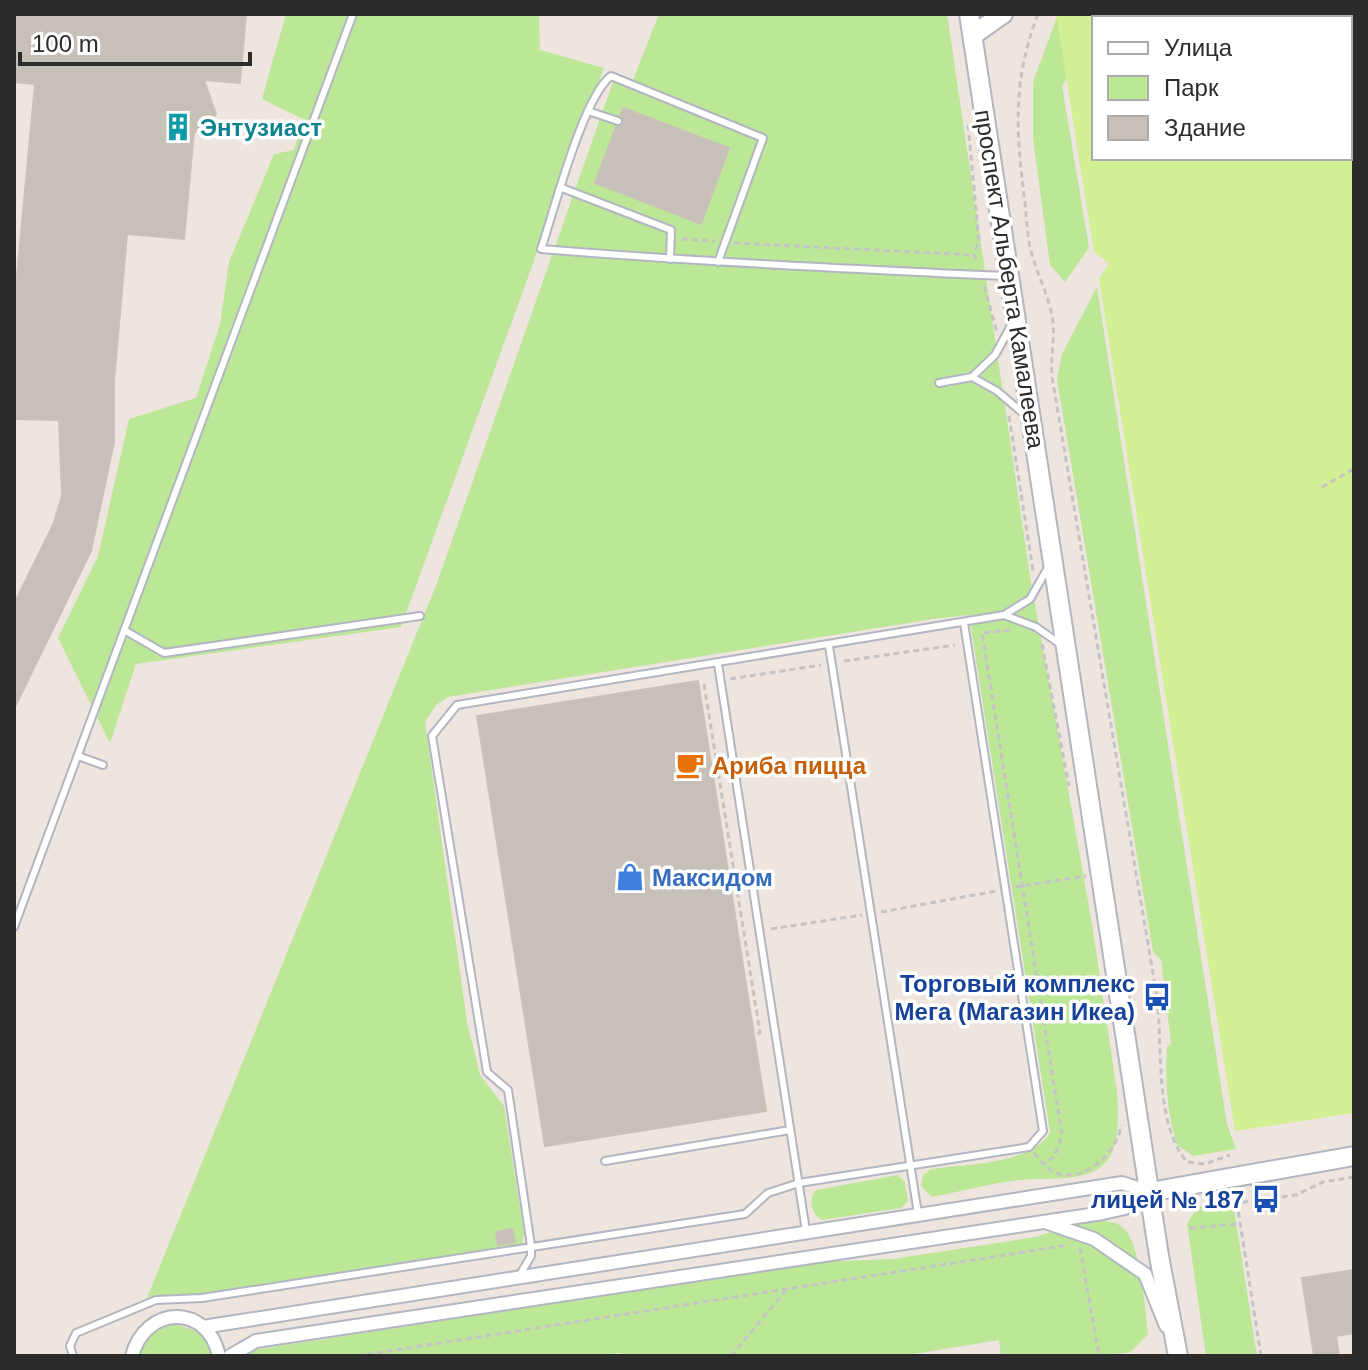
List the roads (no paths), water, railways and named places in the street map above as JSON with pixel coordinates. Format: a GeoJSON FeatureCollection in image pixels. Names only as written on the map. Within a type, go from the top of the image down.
{"type":"FeatureCollection","features":[{"type":"Feature","properties":{"kind":"main road","name":"проспект Альберта Камалеева"},"geometry":{"type":"LineString","coordinates":[[969,14],[1150,1192],[1178,1356]]}},
{"type":"Feature","properties":{"kind":"main road"},"geometry":{"type":"LineString","coordinates":[[973,35],[1003,14]]}},
{"type":"Feature","properties":{"kind":"main road"},"geometry":{"type":"LineString","coordinates":[[1150,1192],[1354,1156]]}},
{"type":"Feature","properties":{"kind":"street"},"geometry":{"type":"LineString","coordinates":[[203,1327],[1122,1183],[1150,1192]]}},
{"type":"Feature","properties":{"kind":"street"},"geometry":{"type":"LineString","coordinates":[[230,1356],[256,1341],[1125,1208],[1150,1192]]}},
{"type":"Feature","properties":{"kind":"street"},"geometry":{"type":"LineString","coordinates":[[1042,1221],[1094,1239],[1145,1274],[1178,1356]]}},
{"type":"Feature","properties":{"kind":"street"},"geometry":{"type":"LineString","coordinates":[[132,1356],[139,1336],[156,1321],[183,1317],[203,1327],[213,1337],[219,1356]]}},
{"type":"Feature","properties":{"kind":"lane"},"geometry":{"type":"LineString","coordinates":[[14,927],[353,14]]}},
{"type":"Feature","properties":{"kind":"lane"},"geometry":{"type":"LineString","coordinates":[[718,262],[763,138],[611,76],[600,84],[588,111],[541,249],[718,262],[1009,276]]}},
{"type":"Feature","properties":{"kind":"lane"},"geometry":{"type":"LineString","coordinates":[[588,111],[618,121]]}},
{"type":"Feature","properties":{"kind":"lane"},"geometry":{"type":"LineString","coordinates":[[562,188],[671,230],[670,259]]}},
{"type":"Feature","properties":{"kind":"lane"},"geometry":{"type":"LineString","coordinates":[[939,383],[972,377],[995,355],[1015,318]]}},
{"type":"Feature","properties":{"kind":"lane"},"geometry":{"type":"LineString","coordinates":[[972,377],[997,391],[1031,420]]}},
{"type":"Feature","properties":{"kind":"lane"},"geometry":{"type":"LineString","coordinates":[[517,1279],[531,1256],[531,1246],[508,1090],[487,1072],[432,736],[457,705],[1004,615],[1030,599],[1053,559]]}},
{"type":"Feature","properties":{"kind":"lane"},"geometry":{"type":"LineString","coordinates":[[1004,615],[1036,627],[1067,649]]}},
{"type":"Feature","properties":{"kind":"lane"},"geometry":{"type":"LineString","coordinates":[[124,630],[164,653],[420,616]]}},
{"type":"Feature","properties":{"kind":"lane"},"geometry":{"type":"LineString","coordinates":[[73,1356],[70,1346],[76,1333],[156,1300],[202,1298],[745,1214],[768,1193],[799,1183],[1029,1147],[1043,1131],[964,623]]}},
{"type":"Feature","properties":{"kind":"lane"},"geometry":{"type":"LineString","coordinates":[[829,646],[918,1214]]}},
{"type":"Feature","properties":{"kind":"lane"},"geometry":{"type":"LineString","coordinates":[[718,664],[806,1231]]}},
{"type":"Feature","properties":{"kind":"lane"},"geometry":{"type":"LineString","coordinates":[[78,756],[103,765]]}},
{"type":"Feature","properties":{"kind":"lane"},"geometry":{"type":"LineString","coordinates":[[605,1161],[790,1130]]}},
{"type":"Feature","properties":{"kind":"place","name":"Энтузиаст"},"geometry":{"type":"Point","coordinates":[178,127]}},
{"type":"Feature","properties":{"kind":"place","name":"Ариба пицца"},"geometry":{"type":"Point","coordinates":[690,765]}},
{"type":"Feature","properties":{"kind":"place","name":"Максидом"},"geometry":{"type":"Point","coordinates":[630,877]}},
{"type":"Feature","properties":{"kind":"place","name":"Торговый комплекс Мега (Магазин Икеа)"},"geometry":{"type":"Point","coordinates":[1157,997]}},
{"type":"Feature","properties":{"kind":"place","name":"лицей № 187"},"geometry":{"type":"Point","coordinates":[1266,1199]}}]}
